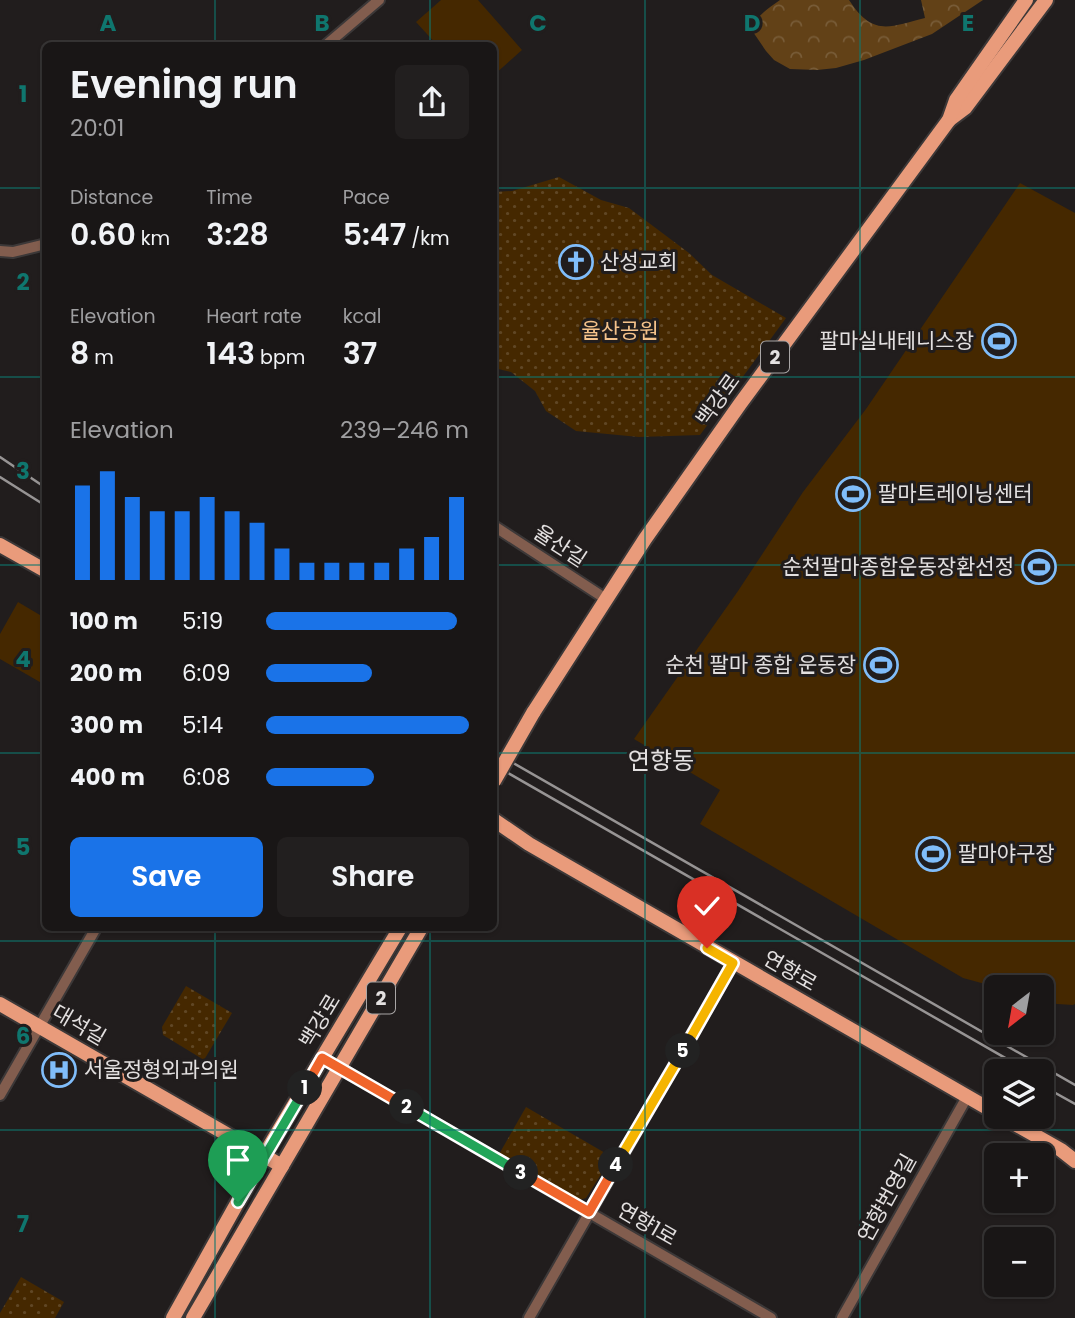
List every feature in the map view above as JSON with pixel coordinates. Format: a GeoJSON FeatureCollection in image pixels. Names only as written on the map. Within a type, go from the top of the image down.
{"type":"FeatureCollection","features":[{"type":"Feature","properties":{"kind":"main road","name":"백강로"},"geometry":{"type":"LineString","coordinates":[[497,776],[533,713],[645,539],[740,404],[948,120],[956,100],[1026,0]]}},
{"type":"Feature","properties":{"kind":"main road","name":"백강로"},"geometry":{"type":"LineString","coordinates":[[948,120],[965,108],[1046,0]]}},
{"type":"Feature","properties":{"kind":"main road"},"geometry":{"type":"LineString","coordinates":[[0,545],[42,569]]}},
{"type":"Feature","properties":{"kind":"main road","name":"연향로"},"geometry":{"type":"LineString","coordinates":[[497,822],[529,845],[984,1106]]}},
{"type":"Feature","properties":{"kind":"main road","name":"백강로"},"geometry":{"type":"LineString","coordinates":[[173,1318],[264,1155],[398,931]]}},
{"type":"Feature","properties":{"kind":"main road","name":"백강로"},"geometry":{"type":"LineString","coordinates":[[193,1318],[419,931]]}},
{"type":"Feature","properties":{"kind":"main road","name":"대석길"},"geometry":{"type":"LineString","coordinates":[[0,1004],[282,1166]]}},
{"type":"Feature","properties":{"kind":"main road"},"geometry":{"type":"LineString","coordinates":[[1024,1129],[1075,1161]]}},
{"type":"Feature","properties":{"kind":"street"},"geometry":{"type":"LineString","coordinates":[[330,42],[379,0]]}},
{"type":"Feature","properties":{"kind":"street"},"geometry":{"type":"LineString","coordinates":[[0,251],[13,252],[42,245]]}},
{"type":"Feature","properties":{"kind":"street","name":"율산길"},"geometry":{"type":"LineString","coordinates":[[497,528],[606,599]]}},
{"type":"Feature","properties":{"kind":"street"},"geometry":{"type":"LineString","coordinates":[[0,1095],[94,931]]}},
{"type":"Feature","properties":{"kind":"street"},"geometry":{"type":"LineString","coordinates":[[529,1318],[733,963]]}},
{"type":"Feature","properties":{"kind":"street","name":"연향1로"},"geometry":{"type":"LineString","coordinates":[[322,1058],[771,1318]]}},
{"type":"Feature","properties":{"kind":"street","name":"연향번영길"},"geometry":{"type":"LineString","coordinates":[[842,1318],[967,1097]]}},
{"type":"Feature","properties":{"kind":"green space"},"geometry":{"type":"Polygon","coordinates":[[[441,0],[478,0],[522,50],[497,72],[497,42],[434,42],[416,22],[441,0]]]}},
{"type":"Feature","properties":{"kind":"green space"},"geometry":{"type":"Polygon","coordinates":[[[780,0],[849,0],[866,20],[882,26],[891,26],[925,18],[921,0],[983,0],[932,34],[864,60],[817,70],[790,69],[774,60],[751,29],[759,16],[780,0]]]}},
{"type":"Feature","properties":{"kind":"green space","name":"율산공원"},"geometry":{"type":"Polygon","coordinates":[[[559,177],[601,200],[629,208],[689,253],[712,275],[786,318],[700,435],[639,437],[576,431],[546,411],[535,391],[511,372],[497,369],[497,192],[512,191],[559,177]]]}},
{"type":"Feature","properties":{"kind":"green space","name":"순천 팔마 종합 운동장"},"geometry":{"type":"Polygon","coordinates":[[[1020,183],[1075,213],[1073,1005],[1054,1003],[1054,975],[984,975],[984,984],[963,978],[700,824],[720,790],[634,739],[738,591],[803,492],[866,409],[1020,183]]]}},
{"type":"Feature","properties":{"kind":"green space"},"geometry":{"type":"Polygon","coordinates":[[[18,602],[42,616],[42,683],[0,659],[0,634],[18,602]]]}},
{"type":"Feature","properties":{"kind":"green space"},"geometry":{"type":"Polygon","coordinates":[[[186,986],[232,1013],[204,1060],[163,1035],[162,1027],[186,986]]]}},
{"type":"Feature","properties":{"kind":"green space"},"geometry":{"type":"Polygon","coordinates":[[[526,1107],[612,1157],[586,1198],[572,1198],[498,1156],[526,1107]]]}},
{"type":"Feature","properties":{"kind":"green space"},"geometry":{"type":"Polygon","coordinates":[[[21,1277],[64,1302],[55,1318],[0,1318],[0,1313],[21,1277]]]}},
{"type":"Feature","properties":{"kind":"railway"},"geometry":{"type":"LineString","coordinates":[[0,457],[42,485]]}},
{"type":"Feature","properties":{"kind":"railway"},"geometry":{"type":"LineString","coordinates":[[0,477],[42,503]]}},
{"type":"Feature","properties":{"kind":"railway"},"geometry":{"type":"LineString","coordinates":[[497,754],[1075,1085]]}},
{"type":"Feature","properties":{"kind":"railway"},"geometry":{"type":"LineString","coordinates":[[497,767],[1007,1059]]}},
{"type":"Feature","properties":{"kind":"railway"},"geometry":{"type":"LineString","coordinates":[[1054,1092],[1075,1104]]}},
{"type":"Feature","properties":{"kind":"place","name":"산성교회"},"geometry":{"type":"Point","coordinates":[576,262]}},
{"type":"Feature","properties":{"kind":"place","name":"팔마실내테니스장"},"geometry":{"type":"Point","coordinates":[999,341]}},
{"type":"Feature","properties":{"kind":"place","name":"팔마트레이닝센터"},"geometry":{"type":"Point","coordinates":[853,494]}},
{"type":"Feature","properties":{"kind":"place","name":"순천팔마종합운동장환선정"},"geometry":{"type":"Point","coordinates":[1039,567]}},
{"type":"Feature","properties":{"kind":"place","name":"순천 팔마 종합 운동장"},"geometry":{"type":"Point","coordinates":[881,665]}},
{"type":"Feature","properties":{"kind":"place","name":"팔마야구장"},"geometry":{"type":"Point","coordinates":[933,854]}},
{"type":"Feature","properties":{"kind":"place","name":"서울정형외과의원"},"geometry":{"type":"Point","coordinates":[59,1070]}},
{"type":"Feature","properties":{"kind":"district","name":"연향동"},"geometry":{"type":"Point","coordinates":[661,761]}},
{"type":"Feature","properties":{"kind":"route"},"geometry":{"type":"LineString","coordinates":[[238,1202],[322,1058],[589,1212],[733,963],[707,948]]}}]}
